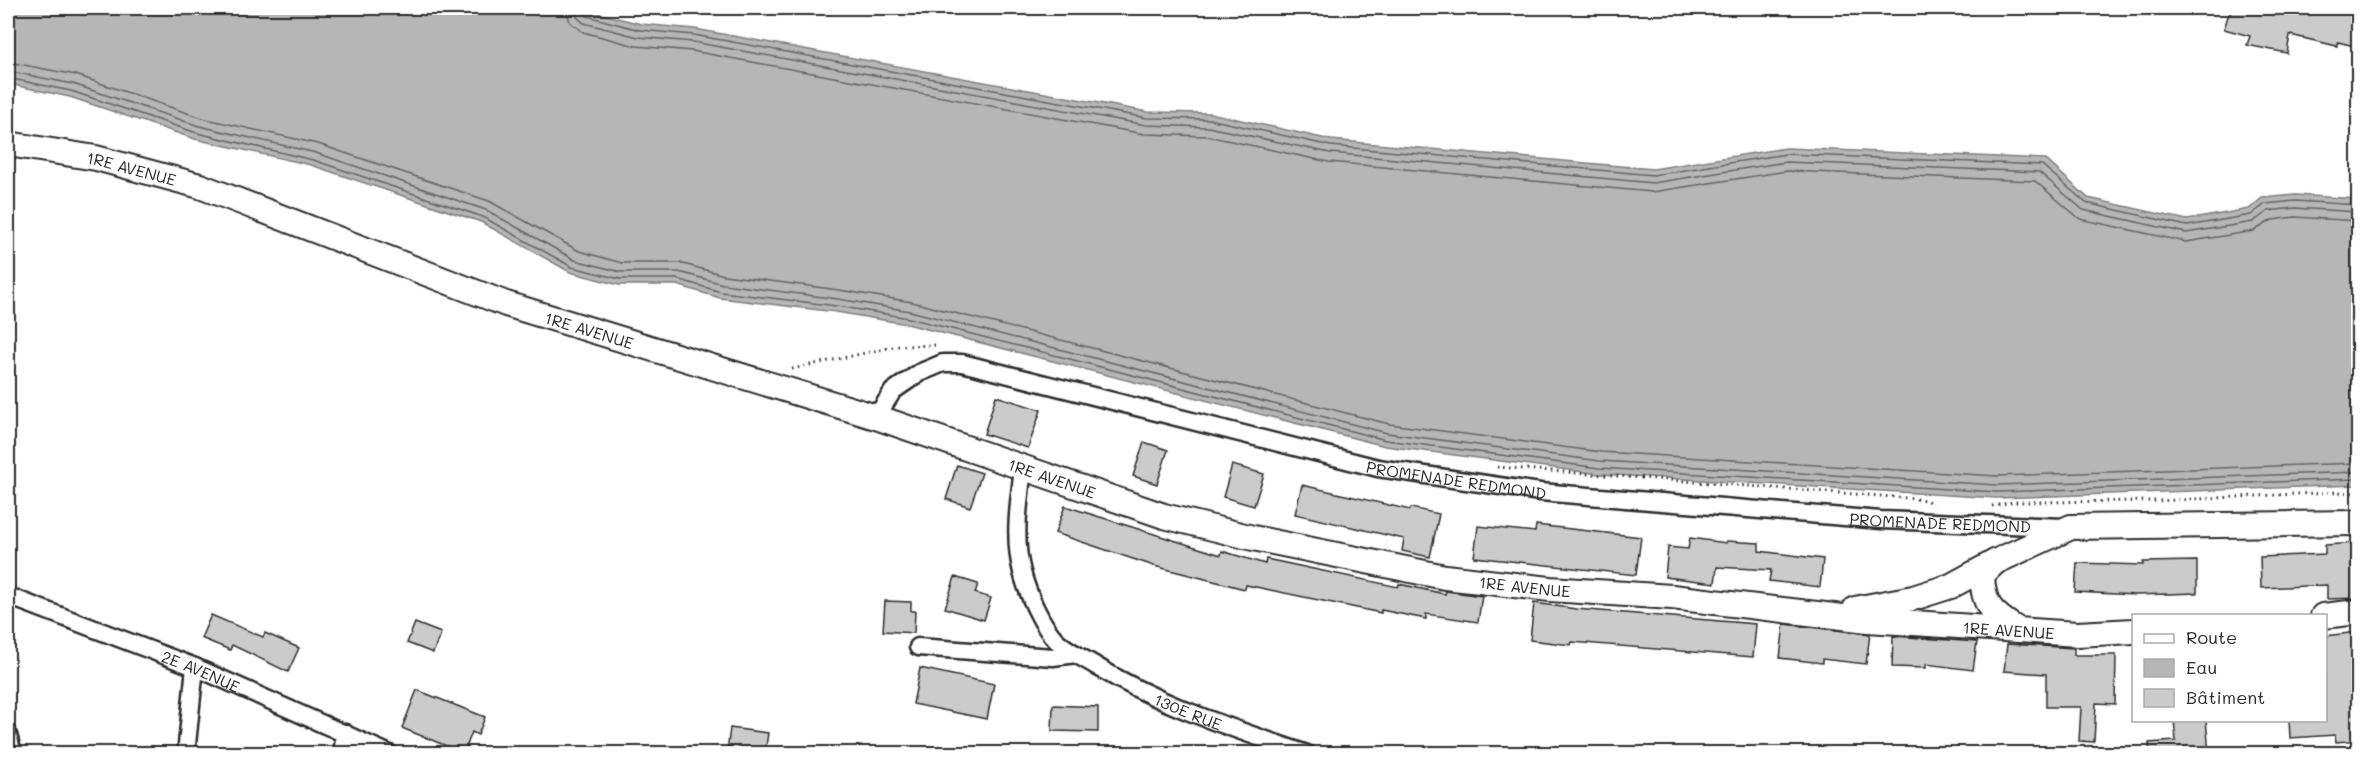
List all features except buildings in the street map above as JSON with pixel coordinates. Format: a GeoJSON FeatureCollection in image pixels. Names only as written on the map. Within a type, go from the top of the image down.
{"type":"FeatureCollection","features":[{"type":"Feature","properties":{"kind":"street","name":"1RE AVENUE"},"geometry":{"type":"LineString","coordinates":[[8,144],[96,158],[200,186],[506,304],[876,417],[1164,516],[1253,538],[1445,577],[1550,589],[1672,597],[1868,620],[2015,628],[2077,634],[2132,632]]}},
{"type":"Feature","properties":{"kind":"street","name":"PROMENADE REDMOND"},"geometry":{"type":"LineString","coordinates":[[876,417],[893,392],[919,373],[943,363],[962,363],[1378,468],[1552,493],[1881,520],[2071,527],[2358,523]]}},
{"type":"Feature","properties":{"kind":"street","name":"130E RUE"},"geometry":{"type":"LineString","coordinates":[[1023,468],[1016,539],[1022,573],[1037,612],[1056,640],[1112,676],[1159,699],[1221,724],[1307,753]]}},
{"type":"Feature","properties":{"kind":"street","name":"PROMENADE REDMOND"},"geometry":{"type":"LineString","coordinates":[[1820,614],[1913,598],[1951,586],[1995,562],[2071,527]]}},
{"type":"Feature","properties":{"kind":"street"},"geometry":{"type":"LineString","coordinates":[[1995,562],[1982,575],[1984,600],[2000,618],[2015,628]]}},
{"type":"Feature","properties":{"kind":"street","name":"2E AVENUE"},"geometry":{"type":"LineString","coordinates":[[8,596],[195,667],[390,753]]}},
{"type":"Feature","properties":{"kind":"street"},"geometry":{"type":"LineString","coordinates":[[2327,615],[2358,612]]}},
{"type":"Feature","properties":{"kind":"street"},"geometry":{"type":"LineString","coordinates":[[918,647],[1053,657],[1076,654]]}},
{"type":"Feature","properties":{"kind":"street"},"geometry":{"type":"LineString","coordinates":[[186,753],[195,667]]}},
{"type":"Feature","properties":{"kind":"street"},"geometry":{"type":"LineString","coordinates":[[342,753],[345,733]]}},
{"type":"Feature","properties":{"kind":"street"},"geometry":{"type":"LineString","coordinates":[[8,735],[13,753]]}},
{"type":"Feature","properties":{"kind":"path"},"geometry":{"type":"LineString","coordinates":[[788,370],[897,346],[940,345]]}},
{"type":"Feature","properties":{"kind":"path"},"geometry":{"type":"LineString","coordinates":[[1493,466],[1907,498],[1926,500],[1938,507]]}},
{"type":"Feature","properties":{"kind":"path"},"geometry":{"type":"LineString","coordinates":[[1985,507],[2014,502],[2093,503],[2336,492],[2358,493]]}},
{"type":"Feature","properties":{"kind":"water"},"geometry":{"type":"Polygon","coordinates":[[[8,8],[578,8],[641,24],[695,29],[1148,112],[1210,113],[1331,140],[1653,169],[1786,148],[2045,159],[2088,198],[2187,220],[2249,209],[2262,198],[2295,195],[2358,199],[2358,485],[1997,498],[1599,474],[1385,446],[907,324],[836,312],[720,298],[677,285],[619,285],[570,272],[481,222],[311,165],[195,139],[70,97],[8,84],[8,8]]]}}]}
